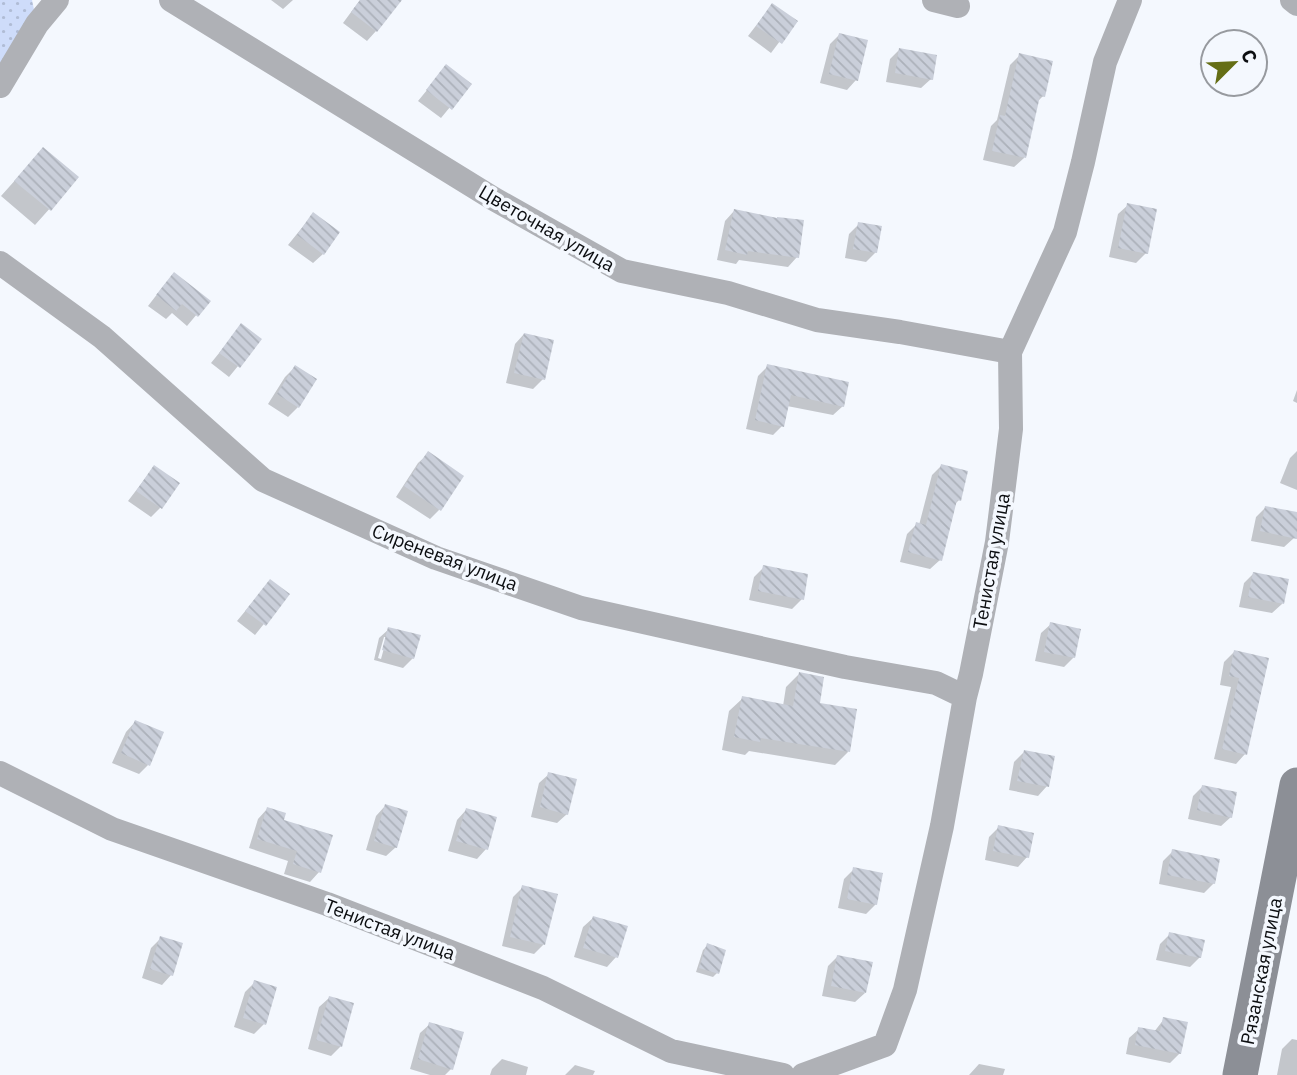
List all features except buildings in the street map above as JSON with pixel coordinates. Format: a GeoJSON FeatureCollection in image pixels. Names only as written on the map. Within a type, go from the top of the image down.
{"type":"FeatureCollection","features":[{"type":"Feature","properties":{"kind":"main road","name":"Рязанская улица"},"geometry":{"type":"LineString","coordinates":[[1240,1075],[1297,785]]}},
{"type":"Feature","properties":{"kind":"street"},"geometry":{"type":"LineString","coordinates":[[0,86],[37,24],[57,0]]}},
{"type":"Feature","properties":{"kind":"street","name":"Цветочная улица"},"geometry":{"type":"LineString","coordinates":[[171,0],[494,199],[622,271],[728,293],[817,320],[1010,352]]}},
{"type":"Feature","properties":{"kind":"street","name":"Тенистая улица"},"geometry":{"type":"LineString","coordinates":[[803,1075],[885,1045],[908,978],[942,826],[997,542],[1011,429],[1010,352],[1065,232],[1105,62],[1130,0]]}},
{"type":"Feature","properties":{"kind":"street"},"geometry":{"type":"LineString","coordinates":[[1292,0],[1297,4]]}},
{"type":"Feature","properties":{"kind":"street","name":"Сиреневая улица"},"geometry":{"type":"LineString","coordinates":[[0,263],[102,337],[262,480],[275,486],[436,558],[581,608],[845,667],[936,684],[965,697]]}},
{"type":"Feature","properties":{"kind":"street","name":"Тенистая улица"},"geometry":{"type":"LineString","coordinates":[[0,773],[112,829],[327,904],[530,983],[671,1051],[783,1075]]}},
{"type":"Feature","properties":{"kind":"shaded area"},"geometry":{"type":"Polygon","coordinates":[[[0,0],[32,0],[37,24],[0,86],[0,0]]]}}]}
